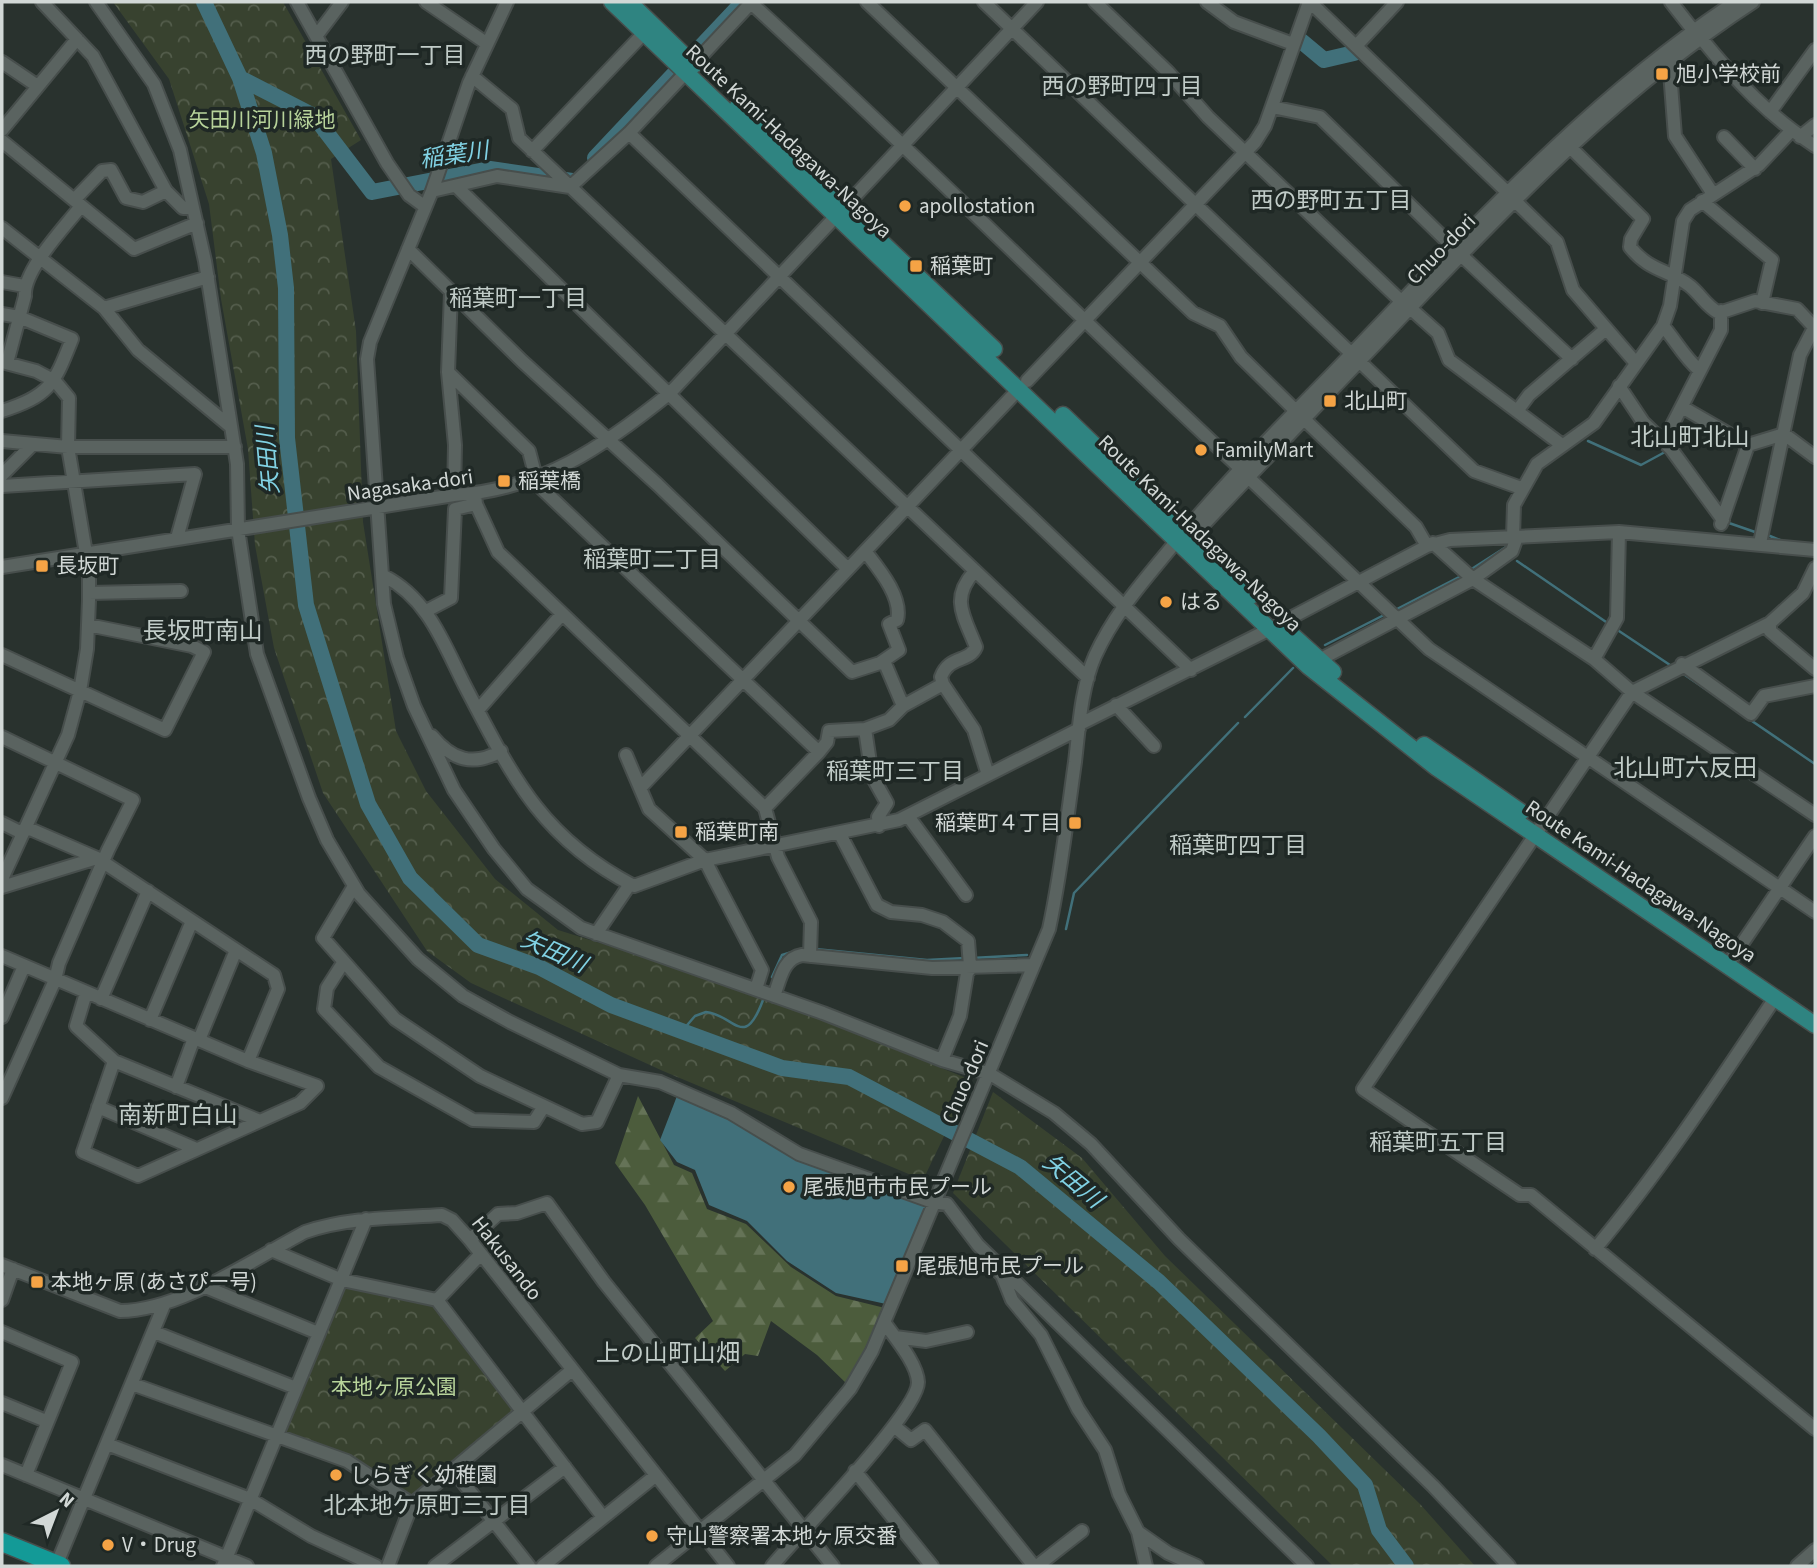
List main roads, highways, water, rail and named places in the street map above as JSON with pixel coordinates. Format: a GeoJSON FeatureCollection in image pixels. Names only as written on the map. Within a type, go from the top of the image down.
{"type":"FeatureCollection","features":[{"type":"Feature","properties":{"kind":"highway"},"geometry":{"type":"LineString","coordinates":[[2,1542],[58,1566]]}},
{"type":"Feature","properties":{"kind":"highway"},"geometry":{"type":"LineString","coordinates":[[2,1551],[38,1566]]}},
{"type":"Feature","properties":{"kind":"main road","name":"Route Kami-Hadagawa-Nagoya"},"geometry":{"type":"LineString","coordinates":[[612,2],[644,33],[690,69]]}},
{"type":"Feature","properties":{"kind":"main road","name":"Route Kami-Hadagawa-Nagoya"},"geometry":{"type":"LineString","coordinates":[[629,2],[690,69],[1184,536],[1275,626],[1308,666],[1388,732],[1815,1013]]}},
{"type":"Feature","properties":{"kind":"main road","name":"Route Kami-Hadagawa-Nagoya"},"geometry":{"type":"LineString","coordinates":[[1275,626],[1397,725],[1539,830],[1815,1025]]}},
{"type":"Feature","properties":{"kind":"water","name":"尾張旭市市民プール"},"geometry":{"type":"Polygon","coordinates":[[[677,1096],[729,1119],[789,1156],[926,1205],[886,1304],[836,1293],[787,1261],[747,1221],[709,1205],[695,1170],[677,1162],[660,1140],[677,1096]]]}},
{"type":"Feature","properties":{"kind":"waterway","name":"矢田川"},"geometry":{"type":"LineString","coordinates":[[204,2],[240,78],[264,153],[280,235],[286,288],[287,438],[306,605],[368,804],[410,878],[478,945],[539,967],[611,1005],[782,1068],[849,1077],[1020,1167],[1159,1282],[1319,1436],[1365,1485],[1379,1530],[1406,1566]]}},
{"type":"Feature","properties":{"kind":"waterway","name":"稲葉川"},"geometry":{"type":"LineString","coordinates":[[694,54],[743,2]]}},
{"type":"Feature","properties":{"kind":"waterway","name":"稲葉川"},"geometry":{"type":"LineString","coordinates":[[1300,40],[1324,60],[1354,53]]}},
{"type":"Feature","properties":{"kind":"waterway","name":"稲葉川"},"geometry":{"type":"LineString","coordinates":[[595,158],[675,73]]}},
{"type":"Feature","properties":{"kind":"waterway","name":"稲葉川"},"geometry":{"type":"LineString","coordinates":[[240,78],[314,116],[372,192],[490,169],[572,181]]}},
{"type":"Feature","properties":{"kind":"waterway"},"geometry":{"type":"LineString","coordinates":[[1588,441],[1641,465],[1665,452]]}},
{"type":"Feature","properties":{"kind":"waterway"},"geometry":{"type":"LineString","coordinates":[[1729,523],[1755,532]]}},
{"type":"Feature","properties":{"kind":"waterway"},"geometry":{"type":"LineString","coordinates":[[1770,536],[1780,540]]}},
{"type":"Feature","properties":{"kind":"waterway"},"geometry":{"type":"LineString","coordinates":[[1470,570],[1506,547]]}},
{"type":"Feature","properties":{"kind":"waterway"},"geometry":{"type":"LineString","coordinates":[[1517,561],[1609,624]]}},
{"type":"Feature","properties":{"kind":"waterway"},"geometry":{"type":"LineString","coordinates":[[1395,610],[1461,576]]}},
{"type":"Feature","properties":{"kind":"waterway"},"geometry":{"type":"LineString","coordinates":[[1325,645],[1384,615]]}},
{"type":"Feature","properties":{"kind":"waterway"},"geometry":{"type":"LineString","coordinates":[[1616,629],[1670,665]]}},
{"type":"Feature","properties":{"kind":"waterway"},"geometry":{"type":"LineString","coordinates":[[1245,717],[1293,668]]}},
{"type":"Feature","properties":{"kind":"waterway"},"geometry":{"type":"LineString","coordinates":[[1682,673],[1729,705]]}},
{"type":"Feature","properties":{"kind":"waterway"},"geometry":{"type":"LineString","coordinates":[[1749,719],[1815,764]]}},
{"type":"Feature","properties":{"kind":"waterway"},"geometry":{"type":"LineString","coordinates":[[1066,929],[1074,893],[1238,723]]}},
{"type":"Feature","properties":{"kind":"waterway"},"geometry":{"type":"LineString","coordinates":[[772,977],[782,955],[805,948]]}},
{"type":"Feature","properties":{"kind":"waterway"},"geometry":{"type":"LineString","coordinates":[[815,949],[927,960],[965,958]]}},
{"type":"Feature","properties":{"kind":"waterway"},"geometry":{"type":"LineString","coordinates":[[972,958],[1027,955]]}},
{"type":"Feature","properties":{"kind":"waterway"},"geometry":{"type":"LineString","coordinates":[[682,1031],[695,1016],[706,1012],[744,1027],[750,1024],[763,1000]]}},
{"type":"Feature","properties":{"kind":"place","name":"旭小学校前"},"geometry":{"type":"Point","coordinates":[1662,74]}},
{"type":"Feature","properties":{"kind":"place","name":"apollostation"},"geometry":{"type":"Point","coordinates":[905,206]}},
{"type":"Feature","properties":{"kind":"place","name":"稲葉町"},"geometry":{"type":"Point","coordinates":[916,266]}},
{"type":"Feature","properties":{"kind":"place","name":"北山町"},"geometry":{"type":"Point","coordinates":[1330,401]}},
{"type":"Feature","properties":{"kind":"place","name":"FamilyMart"},"geometry":{"type":"Point","coordinates":[1201,450]}},
{"type":"Feature","properties":{"kind":"place","name":"稲葉橋"},"geometry":{"type":"Point","coordinates":[504,481]}},
{"type":"Feature","properties":{"kind":"place","name":"長坂町"},"geometry":{"type":"Point","coordinates":[42,566]}},
{"type":"Feature","properties":{"kind":"place","name":"はる"},"geometry":{"type":"Point","coordinates":[1166,602]}},
{"type":"Feature","properties":{"kind":"place","name":"稲葉町４丁目"},"geometry":{"type":"Point","coordinates":[1075,823]}},
{"type":"Feature","properties":{"kind":"place","name":"稲葉町南"},"geometry":{"type":"Point","coordinates":[681,832]}},
{"type":"Feature","properties":{"kind":"place","name":"尾張旭市市民プール"},"geometry":{"type":"Point","coordinates":[789,1187]}},
{"type":"Feature","properties":{"kind":"place","name":"尾張旭市民プール"},"geometry":{"type":"Point","coordinates":[902,1266]}},
{"type":"Feature","properties":{"kind":"place","name":"本地ヶ原 (あさぴー号)"},"geometry":{"type":"Point","coordinates":[37,1282]}},
{"type":"Feature","properties":{"kind":"place","name":"しらぎく幼稚園"},"geometry":{"type":"Point","coordinates":[336,1475]}},
{"type":"Feature","properties":{"kind":"place","name":"守山警察署本地ヶ原交番"},"geometry":{"type":"Point","coordinates":[652,1536]}},
{"type":"Feature","properties":{"kind":"place","name":"V・Drug"},"geometry":{"type":"Point","coordinates":[108,1545]}},
{"type":"Feature","properties":{"kind":"district","name":"西の野町一丁目"},"geometry":{"type":"Point","coordinates":[385,55]}},
{"type":"Feature","properties":{"kind":"district","name":"西の野町四丁目"},"geometry":{"type":"Point","coordinates":[1122,86]}},
{"type":"Feature","properties":{"kind":"district","name":"西の野町五丁目"},"geometry":{"type":"Point","coordinates":[1331,200]}},
{"type":"Feature","properties":{"kind":"district","name":"稲葉町一丁目"},"geometry":{"type":"Point","coordinates":[518,298]}},
{"type":"Feature","properties":{"kind":"district","name":"北山町北山"},"geometry":{"type":"Point","coordinates":[1690,437]}},
{"type":"Feature","properties":{"kind":"district","name":"稲葉町二丁目"},"geometry":{"type":"Point","coordinates":[652,559]}},
{"type":"Feature","properties":{"kind":"district","name":"長坂町南山"},"geometry":{"type":"Point","coordinates":[203,631]}},
{"type":"Feature","properties":{"kind":"district","name":"北山町六反田"},"geometry":{"type":"Point","coordinates":[1685,768]}},
{"type":"Feature","properties":{"kind":"district","name":"稲葉町三丁目"},"geometry":{"type":"Point","coordinates":[895,771]}},
{"type":"Feature","properties":{"kind":"district","name":"稲葉町四丁目"},"geometry":{"type":"Point","coordinates":[1238,845]}},
{"type":"Feature","properties":{"kind":"district","name":"南新町白山"},"geometry":{"type":"Point","coordinates":[178,1115]}},
{"type":"Feature","properties":{"kind":"district","name":"稲葉町五丁目"},"geometry":{"type":"Point","coordinates":[1438,1142]}},
{"type":"Feature","properties":{"kind":"district","name":"上の山町山畑"},"geometry":{"type":"Point","coordinates":[668,1353]}},
{"type":"Feature","properties":{"kind":"district","name":"北本地ケ原町三丁目"},"geometry":{"type":"Point","coordinates":[427,1505]}},
{"type":"Feature","properties":{"kind":"park label","name":"矢田川河川緑地"},"geometry":{"type":"Point","coordinates":[262,120]}},
{"type":"Feature","properties":{"kind":"park label","name":"本地ヶ原公園"},"geometry":{"type":"Point","coordinates":[394,1387]}}]}
